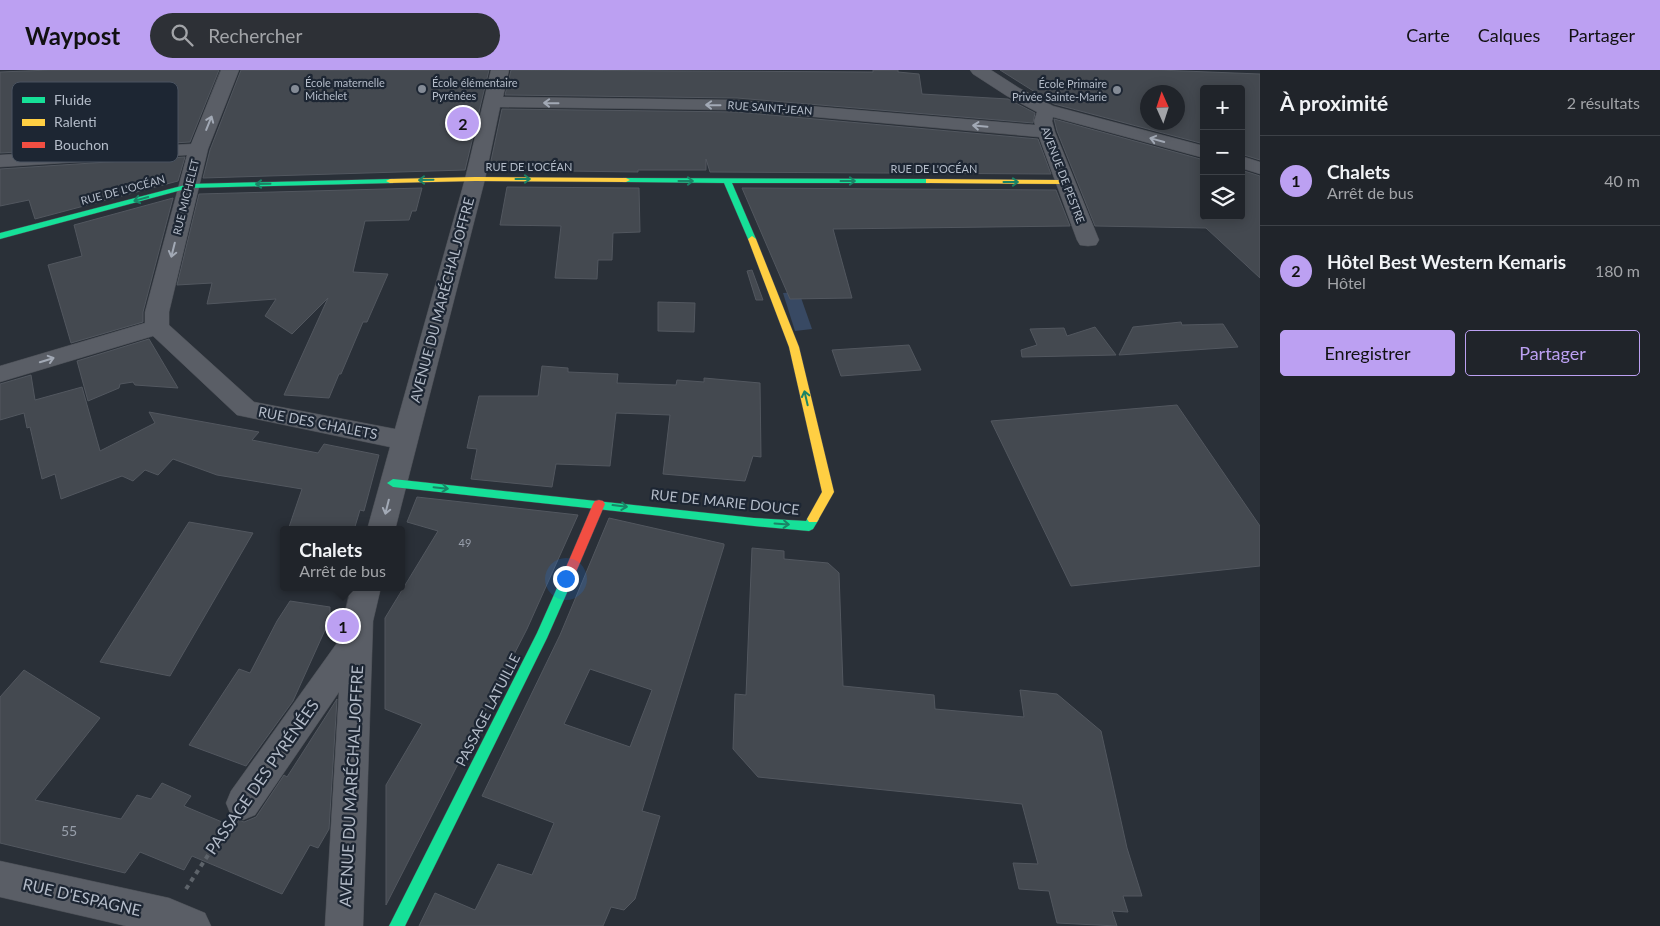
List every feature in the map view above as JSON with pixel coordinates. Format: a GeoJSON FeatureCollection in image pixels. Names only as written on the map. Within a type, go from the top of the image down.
{"type":"FeatureCollection","features":[{"type":"Feature","properties":{"kind":"street","name":"RUE MICHELET"},"geometry":{"type":"LineString","coordinates":[[157,327],[157,312],[198,149],[230,70]]}},
{"type":"Feature","properties":{"kind":"street","name":"AVENUE DU MARÉCHAL JOFFRE"},"geometry":{"type":"LineString","coordinates":[[382,526],[475,179],[500,70]]}},
{"type":"Feature","properties":{"kind":"street"},"geometry":{"type":"LineString","coordinates":[[979,70],[1013,92],[1047,110],[1200,151]]}},
{"type":"Feature","properties":{"kind":"street","name":"RUE SAINT-JEAN"},"geometry":{"type":"LineString","coordinates":[[494,102],[737,105],[1046,132]]}},
{"type":"Feature","properties":{"kind":"street","name":"AVENUE DE PESTRE"},"geometry":{"type":"LineString","coordinates":[[1047,110],[1043,121],[1046,132],[1088,240]]}},
{"type":"Feature","properties":{"kind":"street"},"geometry":{"type":"LineString","coordinates":[[178,150],[198,149]]}},
{"type":"Feature","properties":{"kind":"street"},"geometry":{"type":"LineString","coordinates":[[1245,163],[1260,168]]}},
{"type":"Feature","properties":{"kind":"street","name":"RUE DE L'OCÉAN"},"geometry":{"type":"LineString","coordinates":[[0,236],[189,186],[475,179],[1065,182]]}},
{"type":"Feature","properties":{"kind":"street","name":"RUE DE MARIE DOUCE"},"geometry":{"type":"LineString","coordinates":[[393,484],[599,504],[754,522],[809,526],[828,492],[794,347],[764,264],[727,181]]}},
{"type":"Feature","properties":{"kind":"street"},"geometry":{"type":"LineString","coordinates":[[0,374],[157,327]]}},
{"type":"Feature","properties":{"kind":"street","name":"RUE DES CHALETS"},"geometry":{"type":"LineString","coordinates":[[157,327],[246,409],[404,440]]}},
{"type":"Feature","properties":{"kind":"street","name":"PASSAGE LATUILLE"},"geometry":{"type":"LineString","coordinates":[[397,926],[543,634],[599,504]]}},
{"type":"Feature","properties":{"kind":"street","name":"AVENUE DU MARÉCHAL JOFFRE"},"geometry":{"type":"LineString","coordinates":[[344,926],[358,622],[365,591]]}},
{"type":"Feature","properties":{"kind":"street","name":"PASSAGE DES PYRÉNÉES"},"geometry":{"type":"LineString","coordinates":[[243,803],[358,638]]}},
{"type":"Feature","properties":{"kind":"street","name":"RUE D'ESPAGNE"},"geometry":{"type":"LineString","coordinates":[[0,879],[180,921]]}},
{"type":"Feature","properties":{"kind":"path","name":"PASSAGE DES PYRÉNÉES"},"geometry":{"type":"LineString","coordinates":[[180,921],[212,848],[243,803]]}},
{"type":"Feature","properties":{"kind":"water"},"geometry":{"type":"Polygon","coordinates":[[[799,292],[812,329],[795,331],[783,293],[799,292]]]}},
{"type":"Feature","properties":{"kind":"building"},"geometry":{"type":"Polygon","coordinates":[[[51,70],[219,70],[190,142],[178,143],[178,82],[12,82],[12,152],[0,153],[0,72],[51,70]]]}},
{"type":"Feature","properties":{"kind":"building"},"geometry":{"type":"Polygon","coordinates":[[[241,70],[489,70],[465,170],[203,178],[210,150],[241,70]]]}},
{"type":"Feature","properties":{"kind":"building"},"geometry":{"type":"Polygon","coordinates":[[[511,70],[873,72],[873,70],[898,70],[898,72],[919,74],[922,94],[1008,99],[1035,113],[1033,123],[737,98],[505,95],[511,70]]]}},
{"type":"Feature","properties":{"kind":"building","name":"École Primaire Privée Sainte-Marie"},"geometry":{"type":"Polygon","coordinates":[[[1000,70],[1158,70],[1260,74],[1260,160],[1245,155],[1245,85],[1200,85],[1200,143],[1152,130],[1185,130],[1185,85],[1140,85],[1140,127],[1054,104],[1000,70]]]}},
{"type":"Feature","properties":{"kind":"building"},"geometry":{"type":"Polygon","coordinates":[[[502,109],[737,112],[1038,139],[1051,174],[710,172],[706,159],[706,170],[638,170],[638,172],[489,170],[502,109]]]}},
{"type":"Feature","properties":{"kind":"building"},"geometry":{"type":"Polygon","coordinates":[[[1054,119],[1200,159],[1200,220],[1245,220],[1245,171],[1260,176],[1260,278],[1206,228],[1095,226],[1054,119]]]}},
{"type":"Feature","properties":{"kind":"building"},"geometry":{"type":"Polygon","coordinates":[[[178,157],[185,157],[178,181],[35,219],[29,200],[0,206],[0,169],[108,162],[178,162],[178,157]]]}},
{"type":"Feature","properties":{"kind":"building"},"geometry":{"type":"Polygon","coordinates":[[[507,187],[639,188],[640,232],[613,233],[612,260],[598,260],[597,279],[555,278],[561,226],[500,225],[507,187]]]}},
{"type":"Feature","properties":{"kind":"building"},"geometry":{"type":"Polygon","coordinates":[[[422,188],[416,211],[412,211],[409,220],[365,221],[353,272],[388,274],[367,322],[363,322],[329,398],[284,395],[328,298],[292,334],[265,316],[276,299],[207,304],[212,283],[177,285],[199,194],[422,188]]]}},
{"type":"Feature","properties":{"kind":"building"},"geometry":{"type":"Polygon","coordinates":[[[742,188],[1056,190],[1070,226],[833,229],[852,298],[790,299],[742,188]]]}},
{"type":"Feature","properties":{"kind":"building"},"geometry":{"type":"Polygon","coordinates":[[[173,198],[143,312],[143,322],[71,343],[48,265],[82,256],[74,225],[173,198]]]}},
{"type":"Feature","properties":{"kind":"building"},"geometry":{"type":"Polygon","coordinates":[[[752,270],[763,300],[756,300],[747,271],[752,270]]]}},
{"type":"Feature","properties":{"kind":"building"},"geometry":{"type":"Polygon","coordinates":[[[658,302],[695,303],[694,332],[658,331],[658,302]]]}},
{"type":"Feature","properties":{"kind":"building"},"geometry":{"type":"Polygon","coordinates":[[[1181,322],[1182,325],[1223,324],[1238,347],[1119,355],[1133,327],[1181,322]]]}},
{"type":"Feature","properties":{"kind":"building"},"geometry":{"type":"Polygon","coordinates":[[[1095,327],[1116,355],[1022,357],[1021,350],[1037,345],[1030,329],[1064,328],[1067,336],[1095,327]]]}},
{"type":"Feature","properties":{"kind":"building"},"geometry":{"type":"Polygon","coordinates":[[[149,339],[178,388],[135,385],[133,382],[120,384],[119,388],[88,401],[77,361],[149,339]]]}},
{"type":"Feature","properties":{"kind":"building"},"geometry":{"type":"Polygon","coordinates":[[[909,345],[921,370],[841,376],[832,350],[909,345]]]}},
{"type":"Feature","properties":{"kind":"building"},"geometry":{"type":"Polygon","coordinates":[[[542,366],[568,368],[568,372],[618,374],[617,383],[676,385],[677,380],[704,382],[704,378],[760,383],[761,457],[753,456],[745,481],[663,474],[670,415],[616,413],[610,466],[556,464],[552,487],[471,479],[477,449],[467,448],[479,396],[538,396],[542,366]]]}},
{"type":"Feature","properties":{"kind":"building"},"geometry":{"type":"Polygon","coordinates":[[[31,375],[35,400],[82,387],[100,451],[155,423],[149,412],[259,432],[252,440],[318,453],[324,444],[379,455],[364,511],[360,510],[355,526],[289,526],[302,489],[217,475],[173,459],[158,475],[145,470],[133,481],[122,476],[61,499],[55,474],[42,479],[30,427],[27,428],[24,413],[0,420],[0,384],[31,375]]]}},
{"type":"Feature","properties":{"kind":"building"},"geometry":{"type":"Polygon","coordinates":[[[1177,405],[1260,526],[1260,566],[1071,586],[991,421],[1177,405]]]}},
{"type":"Feature","properties":{"kind":"building"},"geometry":{"type":"Polygon","coordinates":[[[417,497],[578,515],[527,629],[386,905],[386,785],[422,724],[385,709],[385,618],[401,591],[405,591],[405,585],[438,531],[407,522],[417,497]]]}},
{"type":"Feature","properties":{"kind":"building"},"geometry":{"type":"Polygon","coordinates":[[[609,518],[724,544],[642,811],[660,816],[635,899],[624,910],[611,907],[603,926],[419,926],[435,893],[475,910],[498,864],[532,875],[554,823],[482,796],[560,635],[609,518]],[[590,669],[564,724],[630,747],[652,690],[590,669]]]}},
{"type":"Feature","properties":{"kind":"building"},"geometry":{"type":"Polygon","coordinates":[[[189,522],[253,533],[170,676],[100,662],[189,522]]]}},
{"type":"Feature","properties":{"kind":"building"},"geometry":{"type":"Polygon","coordinates":[[[752,548],[784,551],[784,559],[828,563],[839,573],[843,686],[934,695],[935,709],[1024,717],[1020,690],[1057,694],[1101,731],[1127,848],[1142,896],[1123,896],[1128,912],[1112,911],[1117,926],[1057,923],[1049,891],[1019,889],[1013,863],[1038,864],[1022,804],[758,777],[733,749],[735,694],[746,695],[752,548]]]}},
{"type":"Feature","properties":{"kind":"building"},"geometry":{"type":"Polygon","coordinates":[[[290,601],[330,607],[330,619],[293,701],[246,766],[189,745],[239,669],[250,673],[277,621],[290,601]]]}},
{"type":"Feature","properties":{"kind":"building"},"geometry":{"type":"Polygon","coordinates":[[[24,670],[100,718],[35,800],[121,819],[137,795],[151,799],[162,783],[191,796],[184,806],[234,827],[239,820],[244,822],[256,817],[284,775],[287,777],[337,699],[329,829],[318,848],[310,845],[282,894],[192,856],[184,870],[140,852],[125,873],[0,843],[0,697],[24,670]]]}},
{"type":"Feature","properties":{"kind":"traffic: fast"},"geometry":{"type":"LineString","coordinates":[[626,180],[929,181]]}},
{"type":"Feature","properties":{"kind":"traffic: fast"},"geometry":{"type":"LineString","coordinates":[[0,236],[189,186],[390,181]]}},
{"type":"Feature","properties":{"kind":"traffic: fast"},"geometry":{"type":"LineString","coordinates":[[727,181],[752,239]]}},
{"type":"Feature","properties":{"kind":"traffic: fast"},"geometry":{"type":"LineString","coordinates":[[393,483],[754,522],[809,526],[813,519]]}},
{"type":"Feature","properties":{"kind":"traffic: fast"},"geometry":{"type":"LineString","coordinates":[[397,926],[543,634],[567,579]]}},
{"type":"Feature","properties":{"kind":"traffic: slow"},"geometry":{"type":"LineString","coordinates":[[390,181],[475,179],[626,180]]}},
{"type":"Feature","properties":{"kind":"traffic: slow"},"geometry":{"type":"LineString","coordinates":[[929,181],[1065,182]]}},
{"type":"Feature","properties":{"kind":"traffic: slow"},"geometry":{"type":"LineString","coordinates":[[752,239],[794,347],[828,492],[813,519]]}},
{"type":"Feature","properties":{"kind":"traffic: jam"},"geometry":{"type":"LineString","coordinates":[[567,579],[599,504]]}},
{"type":"Feature","properties":{"kind":"place","name":"École maternelle Michelet"},"geometry":{"type":"Point","coordinates":[295,89]}},
{"type":"Feature","properties":{"kind":"place","name":"École élémentaire Pyrénées"},"geometry":{"type":"Point","coordinates":[422,89]}},
{"type":"Feature","properties":{"kind":"place","name":"École Primaire Privée Sainte-Marie"},"geometry":{"type":"Point","coordinates":[1117,90]}},
{"type":"Feature","properties":{"kind":"place","name":"Hôtel Best Western Kemaris"},"geometry":{"type":"Point","coordinates":[463,123]}},
{"type":"Feature","properties":{"kind":"place","name":"Chalets"},"geometry":{"type":"Point","coordinates":[343,626]}}]}
